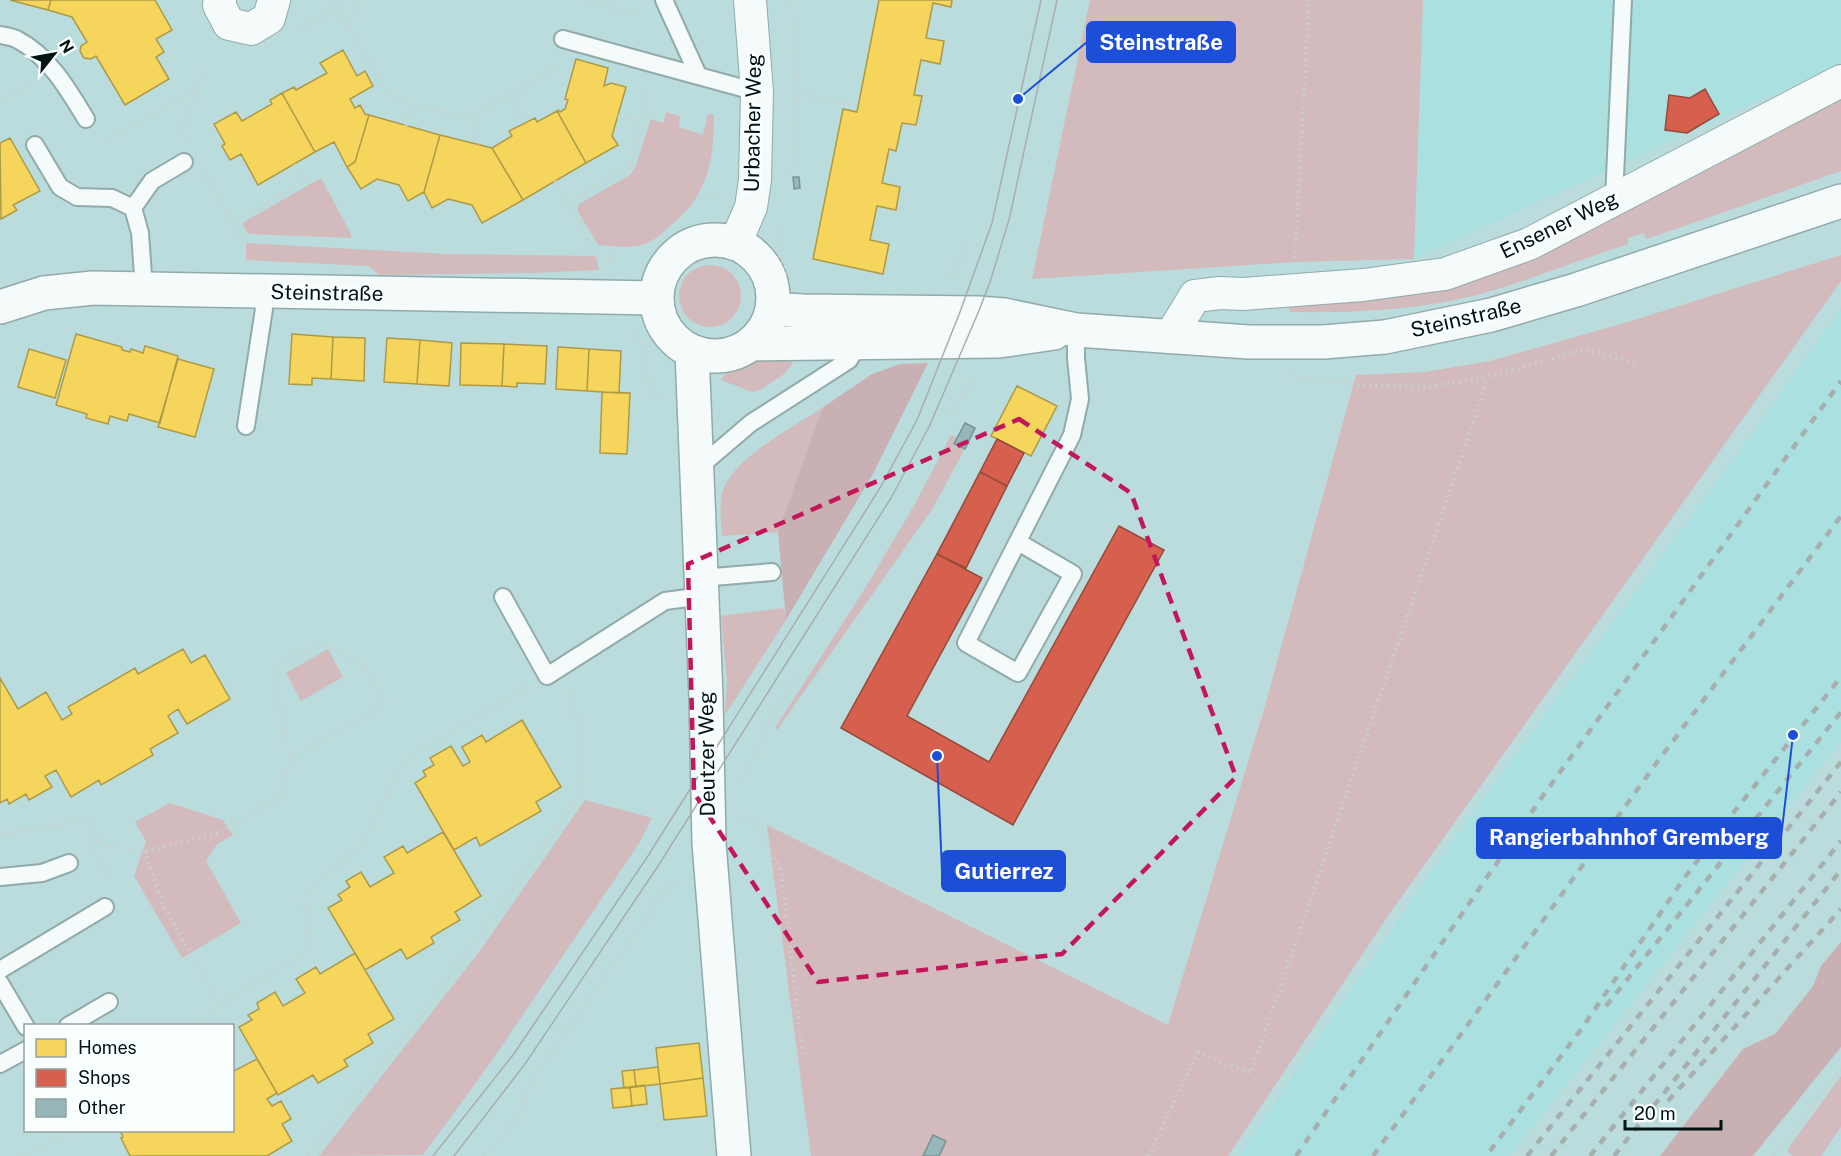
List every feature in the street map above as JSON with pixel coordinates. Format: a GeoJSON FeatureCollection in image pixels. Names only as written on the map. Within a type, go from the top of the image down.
{"type":"FeatureCollection","features":[{"type":"Feature","properties":{"kind":"main road","name":"Steinstraße"},"geometry":{"type":"LineString","coordinates":[[772,309],[978,313],[1004,315],[1076,330],[1249,342],[1323,342],[1385,337],[1523,306],[1841,201]]}},
{"type":"Feature","properties":{"kind":"main road"},"geometry":{"type":"LineString","coordinates":[[716,240],[735,243],[752,254],[765,269],[772,289],[772,309],[768,322],[751,344],[739,351],[726,356],[692,352],[670,336],[660,319],[656,298],[659,280],[667,264],[681,250],[698,242],[716,240]]}},
{"type":"Feature","properties":{"kind":"main road","name":"Steinstraße"},"geometry":{"type":"LineString","coordinates":[[0,307],[44,294],[93,288],[656,298]]}},
{"type":"Feature","properties":{"kind":"main road","name":"Steinstraße"},"geometry":{"type":"LineString","coordinates":[[751,344],[999,341],[1076,330]]}},
{"type":"Feature","properties":{"kind":"main road","name":"Deutzer Weg"},"geometry":{"type":"LineString","coordinates":[[692,352],[702,587],[710,874],[734,1156]]}},
{"type":"Feature","properties":{"kind":"street"},"geometry":{"type":"LineString","coordinates":[[218,2],[229,24],[251,29],[269,18],[274,0]]}},
{"type":"Feature","properties":{"kind":"street","name":"Urbacher Weg"},"geometry":{"type":"LineString","coordinates":[[735,243],[751,207],[755,180],[757,92],[750,0]]}},
{"type":"Feature","properties":{"kind":"street","name":"Ensener Weg"},"geometry":{"type":"LineString","coordinates":[[1170,337],[1195,296],[1363,285],[1445,274],[1529,244],[1841,81]]}},
{"type":"Feature","properties":{"kind":"lane"},"geometry":{"type":"LineString","coordinates":[[664,0],[699,75]]}},
{"type":"Feature","properties":{"kind":"lane"},"geometry":{"type":"LineString","coordinates":[[1614,199],[1623,0]]}},
{"type":"Feature","properties":{"kind":"lane"},"geometry":{"type":"LineString","coordinates":[[0,35],[18,40],[40,57],[66,86],[86,120]]}},
{"type":"Feature","properties":{"kind":"lane"},"geometry":{"type":"LineString","coordinates":[[563,39],[757,92]]}},
{"type":"Feature","properties":{"kind":"lane"},"geometry":{"type":"LineString","coordinates":[[35,145],[60,187],[77,197],[112,198],[134,208]]}},
{"type":"Feature","properties":{"kind":"lane"},"geometry":{"type":"LineString","coordinates":[[144,289],[140,233],[134,208],[152,181],[184,162]]}},
{"type":"Feature","properties":{"kind":"lane"},"geometry":{"type":"LineString","coordinates":[[246,426],[264,309],[260,292]]}},
{"type":"Feature","properties":{"kind":"lane"},"geometry":{"type":"LineString","coordinates":[[1018,542],[1073,574],[1018,673],[966,643],[1072,435],[1080,399],[1076,330]]}},
{"type":"Feature","properties":{"kind":"lane"},"geometry":{"type":"LineString","coordinates":[[697,469],[751,423],[849,360],[860,343]]}},
{"type":"Feature","properties":{"kind":"lane"},"geometry":{"type":"LineString","coordinates":[[503,597],[547,676],[665,602],[702,587],[772,572]]}},
{"type":"Feature","properties":{"kind":"lane"},"geometry":{"type":"LineString","coordinates":[[0,877],[42,873],[69,863]]}},
{"type":"Feature","properties":{"kind":"lane"},"geometry":{"type":"LineString","coordinates":[[0,970],[105,907]]}},
{"type":"Feature","properties":{"kind":"lane"},"geometry":{"type":"LineString","coordinates":[[0,983],[25,1024]]}},
{"type":"Feature","properties":{"kind":"lane"},"geometry":{"type":"LineString","coordinates":[[71,1024],[109,1002]]}},
{"type":"Feature","properties":{"kind":"lane"},"geometry":{"type":"LineString","coordinates":[[0,1064],[24,1051]]}},
{"type":"Feature","properties":{"kind":"path"},"geometry":{"type":"LineString","coordinates":[[334,0],[387,92],[410,103],[467,119],[562,64],[568,66]]}},
{"type":"Feature","properties":{"kind":"path"},"geometry":{"type":"LineString","coordinates":[[348,26],[359,0]]}},
{"type":"Feature","properties":{"kind":"path"},"geometry":{"type":"LineString","coordinates":[[580,0],[674,22]]}},
{"type":"Feature","properties":{"kind":"path"},"geometry":{"type":"LineString","coordinates":[[782,176],[795,165],[794,23],[790,0]]}},
{"type":"Feature","properties":{"kind":"path"},"geometry":{"type":"LineString","coordinates":[[1298,289],[1294,262],[1309,0]]}},
{"type":"Feature","properties":{"kind":"path"},"geometry":{"type":"LineString","coordinates":[[293,32],[338,8]]}},
{"type":"Feature","properties":{"kind":"path"},"geometry":{"type":"LineString","coordinates":[[568,203],[631,166],[647,88]]}},
{"type":"Feature","properties":{"kind":"path"},"geometry":{"type":"LineString","coordinates":[[796,92],[858,106]]}},
{"type":"Feature","properties":{"kind":"path"},"geometry":{"type":"LineString","coordinates":[[509,95],[524,124]]}},
{"type":"Feature","properties":{"kind":"path"},"geometry":{"type":"LineString","coordinates":[[406,126],[410,103]]}},
{"type":"Feature","properties":{"kind":"path"},"geometry":{"type":"LineString","coordinates":[[473,115],[478,145]]}},
{"type":"Feature","properties":{"kind":"path"},"geometry":{"type":"LineString","coordinates":[[618,116],[640,123]]}},
{"type":"Feature","properties":{"kind":"path"},"geometry":{"type":"LineString","coordinates":[[234,237],[233,224],[304,181],[294,164]]}},
{"type":"Feature","properties":{"kind":"path"},"geometry":{"type":"LineString","coordinates":[[555,181],[594,250]]}},
{"type":"Feature","properties":{"kind":"path"},"geometry":{"type":"LineString","coordinates":[[949,284],[968,242]]}},
{"type":"Feature","properties":{"kind":"path"},"geometry":{"type":"LineString","coordinates":[[1290,372],[1297,378],[1372,386],[1428,387],[1487,377],[1585,349],[1638,364]]}},
{"type":"Feature","properties":{"kind":"path"},"geometry":{"type":"LineString","coordinates":[[1148,1156],[1198,1053],[1251,1073],[1487,377]]}},
{"type":"Feature","properties":{"kind":"path"},"geometry":{"type":"LineString","coordinates":[[0,835],[87,820],[102,845],[144,851],[219,832],[281,796],[290,758],[273,678],[276,668],[290,657],[317,645],[329,646],[362,664],[383,703],[374,712],[290,758]]}},
{"type":"Feature","properties":{"kind":"path"},"geometry":{"type":"LineString","coordinates":[[307,1156],[412,1027],[572,806],[580,789],[584,764],[580,728],[562,666]]}},
{"type":"Feature","properties":{"kind":"path"},"geometry":{"type":"LineString","coordinates":[[199,1024],[208,1013],[308,951],[304,895],[360,846],[408,757],[547,676]]}},
{"type":"Feature","properties":{"kind":"path"},"geometry":{"type":"LineString","coordinates":[[764,740],[763,730],[797,676]]}},
{"type":"Feature","properties":{"kind":"path"},"geometry":{"type":"LineString","coordinates":[[741,816],[758,826],[781,872],[803,1056]]}},
{"type":"Feature","properties":{"kind":"path"},"geometry":{"type":"LineString","coordinates":[[99,840],[91,845],[114,886],[106,893],[105,907]]}},
{"type":"Feature","properties":{"kind":"path"},"geometry":{"type":"LineString","coordinates":[[144,851],[164,907],[220,1006]]}},
{"type":"Feature","properties":{"kind":"path"},"geometry":{"type":"LineString","coordinates":[[484,1156],[513,1124],[537,1073],[661,893],[683,878],[710,874]]}},
{"type":"Feature","properties":{"kind":"path"},"geometry":{"type":"LineString","coordinates":[[1774,1156],[1841,1070]]}},
{"type":"Feature","properties":{"kind":"path"},"geometry":{"type":"LineString","coordinates":[[23,1156],[79,1132]]}},
{"type":"Feature","properties":{"kind":"highlighted area"},"geometry":{"type":"Polygon","coordinates":[[[1019,419],[1131,493],[1236,777],[1062,954],[818,982],[694,793],[688,564],[1019,419]]]}},
{"type":"Feature","properties":{"kind":"shaded area"},"geometry":{"type":"Polygon","coordinates":[[[1090,0],[1423,0],[1414,259],[1294,262],[1032,279],[1090,0]]]}},
{"type":"Feature","properties":{"kind":"shaded area"},"geometry":{"type":"Polygon","coordinates":[[[1423,0],[1841,0],[1841,63],[1414,259],[1423,0]]]}},
{"type":"Feature","properties":{"kind":"shaded area"},"geometry":{"type":"Polygon","coordinates":[[[1841,97],[1841,171],[1647,239],[1643,233],[1628,238],[1628,244],[1473,296],[1395,309],[1290,312],[1287,300],[1370,296],[1841,97]]]}},
{"type":"Feature","properties":{"kind":"shaded area"},"geometry":{"type":"Polygon","coordinates":[[[666,112],[680,116],[679,127],[703,135],[708,114],[714,115],[710,162],[701,190],[683,215],[648,243],[630,247],[598,245],[577,210],[579,204],[630,175],[635,168],[651,119],[663,123],[666,112]]]}},
{"type":"Feature","properties":{"kind":"shaded area"},"geometry":{"type":"Polygon","coordinates":[[[321,178],[351,238],[248,234],[242,223],[321,178]]]}},
{"type":"Feature","properties":{"kind":"shaded area"},"geometry":{"type":"Polygon","coordinates":[[[246,243],[447,254],[596,256],[599,270],[379,275],[368,266],[246,260],[246,243]]]}},
{"type":"Feature","properties":{"kind":"shaded area"},"geometry":{"type":"Polygon","coordinates":[[[1841,255],[1841,281],[1390,913],[1228,1156],[811,1156],[767,825],[1168,1025],[1265,706],[1356,375],[1425,372],[1490,361],[1628,322],[1841,255]]]}},
{"type":"Feature","properties":{"kind":"shaded area"},"geometry":{"type":"Polygon","coordinates":[[[704,265],[716,265],[732,274],[739,284],[741,296],[739,308],[732,318],[716,327],[704,327],[693,322],[684,313],[679,302],[679,290],[684,279],[693,270],[704,265]]]}},
{"type":"Feature","properties":{"kind":"shaded area"},"geometry":{"type":"Polygon","coordinates":[[[1841,308],[1841,657],[1835,664],[1841,658],[1841,741],[1509,1156],[1238,1156],[1458,833],[1757,427],[1841,308]]]}},
{"type":"Feature","properties":{"kind":"shaded area"},"geometry":{"type":"Polygon","coordinates":[[[794,353],[792,365],[784,374],[760,390],[752,392],[721,380],[728,371],[744,361],[763,356],[794,353]]]}},
{"type":"Feature","properties":{"kind":"shaded area"},"geometry":{"type":"Polygon","coordinates":[[[928,363],[873,474],[786,620],[778,532],[822,408],[872,374],[900,364],[928,363]]]}},
{"type":"Feature","properties":{"kind":"shaded area"},"geometry":{"type":"Polygon","coordinates":[[[822,408],[778,532],[722,536],[721,501],[729,478],[739,466],[766,444],[822,408]]]}},
{"type":"Feature","properties":{"kind":"shaded area"},"geometry":{"type":"Polygon","coordinates":[[[951,435],[957,437],[953,445],[964,450],[933,508],[777,730],[775,728],[864,590],[915,504],[951,435]]]}},
{"type":"Feature","properties":{"kind":"shaded area"},"geometry":{"type":"Polygon","coordinates":[[[784,608],[786,620],[725,715],[727,682],[721,616],[784,608]]]}},
{"type":"Feature","properties":{"kind":"shaded area"},"geometry":{"type":"Polygon","coordinates":[[[328,649],[343,677],[301,701],[286,673],[328,649]]]}},
{"type":"Feature","properties":{"kind":"shaded area"},"geometry":{"type":"Polygon","coordinates":[[[585,800],[652,818],[638,845],[491,1062],[423,1155],[319,1156],[479,952],[585,800]]]}},
{"type":"Feature","properties":{"kind":"shaded area"},"geometry":{"type":"Polygon","coordinates":[[[170,803],[223,820],[233,835],[217,844],[206,861],[241,923],[182,958],[134,876],[146,841],[135,822],[170,803]]]}},
{"type":"Feature","properties":{"kind":"shaded area"},"geometry":{"type":"Polygon","coordinates":[[[1841,942],[1841,1047],[1753,1156],[1660,1156],[1743,1049],[1775,1034],[1813,986],[1821,966],[1841,942]]]}},
{"type":"Feature","properties":{"kind":"shaded area"},"geometry":{"type":"Polygon","coordinates":[[[1841,1076],[1841,1127],[1821,1156],[1792,1156],[1787,1150],[1841,1076]]]}},
{"type":"Feature","properties":{"kind":"building: Homes"},"geometry":{"type":"Polygon","coordinates":[[[10,0],[51,0],[48,10],[10,0]]]}},
{"type":"Feature","properties":{"kind":"building: Homes"},"geometry":{"type":"Polygon","coordinates":[[[51,0],[155,0],[172,30],[156,39],[164,52],[156,57],[169,79],[125,105],[96,56],[91,59],[84,58],[80,51],[81,46],[87,42],[72,17],[48,10],[51,0]]]}},
{"type":"Feature","properties":{"kind":"building: Homes"},"geometry":{"type":"Polygon","coordinates":[[[879,0],[952,0],[951,7],[933,3],[926,38],[944,41],[940,64],[921,60],[914,95],[922,96],[916,125],[902,123],[896,151],[889,149],[882,183],[900,187],[896,210],[877,206],[870,240],[889,244],[883,274],[813,259],[843,109],[857,112],[879,0]]]}},
{"type":"Feature","properties":{"kind":"building: Homes"},"geometry":{"type":"Polygon","coordinates":[[[343,50],[357,76],[365,71],[373,86],[350,99],[355,108],[360,105],[365,114],[369,115],[355,162],[347,167],[334,142],[315,152],[282,93],[294,87],[296,90],[327,73],[320,63],[343,50]]]}},
{"type":"Feature","properties":{"kind":"building: Homes"},"geometry":{"type":"Polygon","coordinates":[[[576,59],[608,68],[604,86],[611,83],[626,87],[612,136],[618,145],[586,163],[557,111],[565,109],[568,100],[565,99],[576,59]]]}},
{"type":"Feature","properties":{"kind":"building: Homes"},"geometry":{"type":"Polygon","coordinates":[[[282,93],[315,152],[258,185],[241,154],[230,160],[222,146],[225,144],[214,124],[236,112],[242,121],[272,104],[270,100],[282,93]]]}},
{"type":"Feature","properties":{"kind":"building: Homes"},"geometry":{"type":"Polygon","coordinates":[[[557,111],[586,163],[523,200],[492,148],[512,136],[509,131],[535,118],[537,122],[557,111]]]}},
{"type":"Feature","properties":{"kind":"building: Homes"},"geometry":{"type":"Polygon","coordinates":[[[369,115],[440,135],[424,192],[408,201],[399,185],[377,179],[361,189],[347,167],[355,162],[369,115]]]}},
{"type":"Feature","properties":{"kind":"building: Homes"},"geometry":{"type":"Polygon","coordinates":[[[440,135],[492,148],[523,200],[482,223],[472,205],[448,199],[432,208],[424,192],[440,135]]]}},
{"type":"Feature","properties":{"kind":"building: Homes"},"geometry":{"type":"Polygon","coordinates":[[[10,138],[40,191],[13,205],[17,210],[1,219],[0,143],[10,138]]]}},
{"type":"Feature","properties":{"kind":"building: Homes"},"geometry":{"type":"Polygon","coordinates":[[[76,334],[122,347],[122,350],[130,352],[131,349],[143,353],[145,346],[178,356],[160,423],[129,414],[127,421],[110,416],[108,424],[86,418],[87,414],[56,405],[76,334]]]}},
{"type":"Feature","properties":{"kind":"building: Homes"},"geometry":{"type":"Polygon","coordinates":[[[292,334],[333,337],[331,379],[312,378],[312,385],[289,384],[292,334]]]}},
{"type":"Feature","properties":{"kind":"building: Homes"},"geometry":{"type":"Polygon","coordinates":[[[333,337],[365,338],[364,381],[331,379],[333,337]]]}},
{"type":"Feature","properties":{"kind":"building: Homes"},"geometry":{"type":"Polygon","coordinates":[[[387,338],[420,340],[417,384],[384,382],[387,338]]]}},
{"type":"Feature","properties":{"kind":"building: Homes"},"geometry":{"type":"Polygon","coordinates":[[[420,340],[452,343],[449,386],[417,384],[420,340]]]}},
{"type":"Feature","properties":{"kind":"building: Homes"},"geometry":{"type":"Polygon","coordinates":[[[461,343],[504,344],[502,386],[460,385],[461,343]]]}},
{"type":"Feature","properties":{"kind":"building: Homes"},"geometry":{"type":"Polygon","coordinates":[[[504,344],[547,346],[545,384],[517,383],[517,387],[502,386],[504,344]]]}},
{"type":"Feature","properties":{"kind":"building: Homes"},"geometry":{"type":"Polygon","coordinates":[[[558,347],[589,349],[587,391],[556,389],[558,347]]]}},
{"type":"Feature","properties":{"kind":"building: Homes"},"geometry":{"type":"Polygon","coordinates":[[[29,349],[66,360],[55,398],[18,387],[29,349]]]}},
{"type":"Feature","properties":{"kind":"building: Homes"},"geometry":{"type":"Polygon","coordinates":[[[589,349],[621,351],[619,393],[587,391],[589,349]]]}},
{"type":"Feature","properties":{"kind":"building: Homes"},"geometry":{"type":"Polygon","coordinates":[[[178,359],[214,369],[195,437],[158,427],[178,359]]]}},
{"type":"Feature","properties":{"kind":"building: Homes"},"geometry":{"type":"Polygon","coordinates":[[[1017,386],[1057,406],[1031,456],[991,436],[1017,386]]]}},
{"type":"Feature","properties":{"kind":"building: Homes"},"geometry":{"type":"Polygon","coordinates":[[[602,392],[630,393],[627,454],[600,453],[602,392]]]}},
{"type":"Feature","properties":{"kind":"building: Homes"},"geometry":{"type":"Polygon","coordinates":[[[183,649],[191,663],[205,655],[230,699],[187,724],[178,709],[168,716],[178,733],[150,749],[153,755],[101,785],[99,780],[71,797],[56,770],[45,776],[52,787],[29,800],[26,794],[9,804],[7,799],[0,803],[0,678],[18,709],[46,692],[62,720],[72,714],[68,707],[135,668],[138,674],[183,649]]]}},
{"type":"Feature","properties":{"kind":"building: Homes"},"geometry":{"type":"Polygon","coordinates":[[[522,720],[561,787],[536,802],[541,811],[480,846],[476,837],[454,850],[415,783],[426,776],[423,771],[434,765],[430,758],[451,746],[463,766],[470,762],[462,747],[482,735],[486,742],[522,720]]]}},
{"type":"Feature","properties":{"kind":"building: Homes"},"geometry":{"type":"Polygon","coordinates":[[[443,832],[481,896],[455,912],[460,920],[431,937],[434,943],[407,959],[401,949],[365,970],[328,908],[342,900],[338,895],[350,887],[346,881],[361,872],[370,887],[394,873],[384,857],[403,846],[407,853],[443,832]]]}},
{"type":"Feature","properties":{"kind":"building: Homes"},"geometry":{"type":"Polygon","coordinates":[[[355,953],[394,1019],[368,1034],[373,1043],[344,1060],[348,1066],[318,1083],[313,1075],[278,1095],[239,1027],[252,1020],[248,1015],[259,1009],[257,1003],[275,992],[283,1006],[305,993],[296,979],[316,967],[320,974],[355,953]]]}},
{"type":"Feature","properties":{"kind":"building: Homes"},"geometry":{"type":"Polygon","coordinates":[[[699,1043],[703,1078],[660,1084],[656,1048],[699,1043]]]}},
{"type":"Feature","properties":{"kind":"building: Homes"},"geometry":{"type":"Polygon","coordinates":[[[257,1059],[277,1093],[267,1099],[272,1106],[281,1101],[291,1119],[282,1124],[292,1141],[267,1156],[130,1156],[121,1138],[123,1137],[121,1132],[234,1132],[234,1071],[257,1059]]]}},
{"type":"Feature","properties":{"kind":"building: Homes"},"geometry":{"type":"Polygon","coordinates":[[[658,1067],[660,1084],[636,1087],[634,1070],[658,1067]]]}},
{"type":"Feature","properties":{"kind":"building: Homes"},"geometry":{"type":"Polygon","coordinates":[[[634,1070],[636,1087],[624,1088],[622,1071],[634,1070]]]}},
{"type":"Feature","properties":{"kind":"building: Homes"},"geometry":{"type":"Polygon","coordinates":[[[703,1078],[707,1116],[664,1120],[660,1084],[703,1078]]]}},
{"type":"Feature","properties":{"kind":"building: Homes"},"geometry":{"type":"Polygon","coordinates":[[[645,1085],[647,1104],[632,1106],[630,1087],[645,1085]]]}},
{"type":"Feature","properties":{"kind":"building: Homes"},"geometry":{"type":"Polygon","coordinates":[[[630,1087],[632,1106],[613,1108],[611,1089],[630,1087]]]}},
{"type":"Feature","properties":{"kind":"building: Shops"},"geometry":{"type":"Polygon","coordinates":[[[1705,89],[1719,114],[1687,133],[1665,130],[1669,95],[1690,98],[1705,89]]]}},
{"type":"Feature","properties":{"kind":"building: Shops"},"geometry":{"type":"Polygon","coordinates":[[[997,439],[1024,453],[1007,486],[980,472],[997,439]]]}},
{"type":"Feature","properties":{"kind":"building: Shops"},"geometry":{"type":"Polygon","coordinates":[[[980,472],[1007,486],[966,568],[937,554],[980,472]]]}},
{"type":"Feature","properties":{"kind":"building: Shops"},"geometry":{"type":"Polygon","coordinates":[[[1119,526],[1164,550],[1013,825],[841,728],[937,554],[982,578],[907,716],[989,762],[1119,526]]]}},
{"type":"Feature","properties":{"kind":"building: Other"},"geometry":{"type":"Polygon","coordinates":[[[793,177],[799,177],[800,188],[794,189],[793,177]]]}},
{"type":"Feature","properties":{"kind":"building: Other"},"geometry":{"type":"Polygon","coordinates":[[[965,423],[975,428],[965,449],[954,444],[965,423]]]}},
{"type":"Feature","properties":{"kind":"building: Other"},"geometry":{"type":"Polygon","coordinates":[[[933,1135],[946,1141],[939,1156],[923,1156],[933,1135]]]}},
{"type":"Feature","properties":{"kind":"tram line"},"geometry":{"type":"LineString","coordinates":[[433,1156],[513,1055],[646,859],[880,488],[917,420],[992,223],[1041,0]]}},
{"type":"Feature","properties":{"kind":"tram line"},"geometry":{"type":"LineString","coordinates":[[454,1156],[525,1064],[658,866],[891,498],[929,427],[990,282],[1009,220],[1057,0]]}},
{"type":"Feature","properties":{"kind":"railway"},"geometry":{"type":"LineString","coordinates":[[1296,1156],[1540,800],[1841,381]]}},
{"type":"Feature","properties":{"kind":"railway"},"geometry":{"type":"LineString","coordinates":[[1373,1156],[1658,761],[1841,516]]}},
{"type":"Feature","properties":{"kind":"railway"},"geometry":{"type":"LineString","coordinates":[[1490,1151],[1582,1028],[1685,877],[1841,677]]}},
{"type":"Feature","properties":{"kind":"railway"},"geometry":{"type":"LineString","coordinates":[[1606,1006],[1841,712]]}},
{"type":"Feature","properties":{"kind":"railway"},"geometry":{"type":"LineString","coordinates":[[1527,1156],[1841,762]]}},
{"type":"Feature","properties":{"kind":"railway"},"geometry":{"type":"LineString","coordinates":[[1551,1156],[1841,792]]}},
{"type":"Feature","properties":{"kind":"railway"},"geometry":{"type":"LineString","coordinates":[[1590,1156],[1841,841]]}},
{"type":"Feature","properties":{"kind":"railway"},"geometry":{"type":"LineString","coordinates":[[1614,1156],[1841,870]]}},
{"type":"Feature","properties":{"kind":"railway"},"geometry":{"type":"LineString","coordinates":[[1668,1101],[1841,909]]}},
{"type":"Feature","properties":{"kind":"place","name":"Steinstraße"},"geometry":{"type":"Point","coordinates":[1018,99]}},
{"type":"Feature","properties":{"kind":"place","name":"Rangierbahnhof Gremberg"},"geometry":{"type":"Point","coordinates":[1793,735]}},
{"type":"Feature","properties":{"kind":"place","name":"Gutierrez"},"geometry":{"type":"Point","coordinates":[937,756]}}]}
